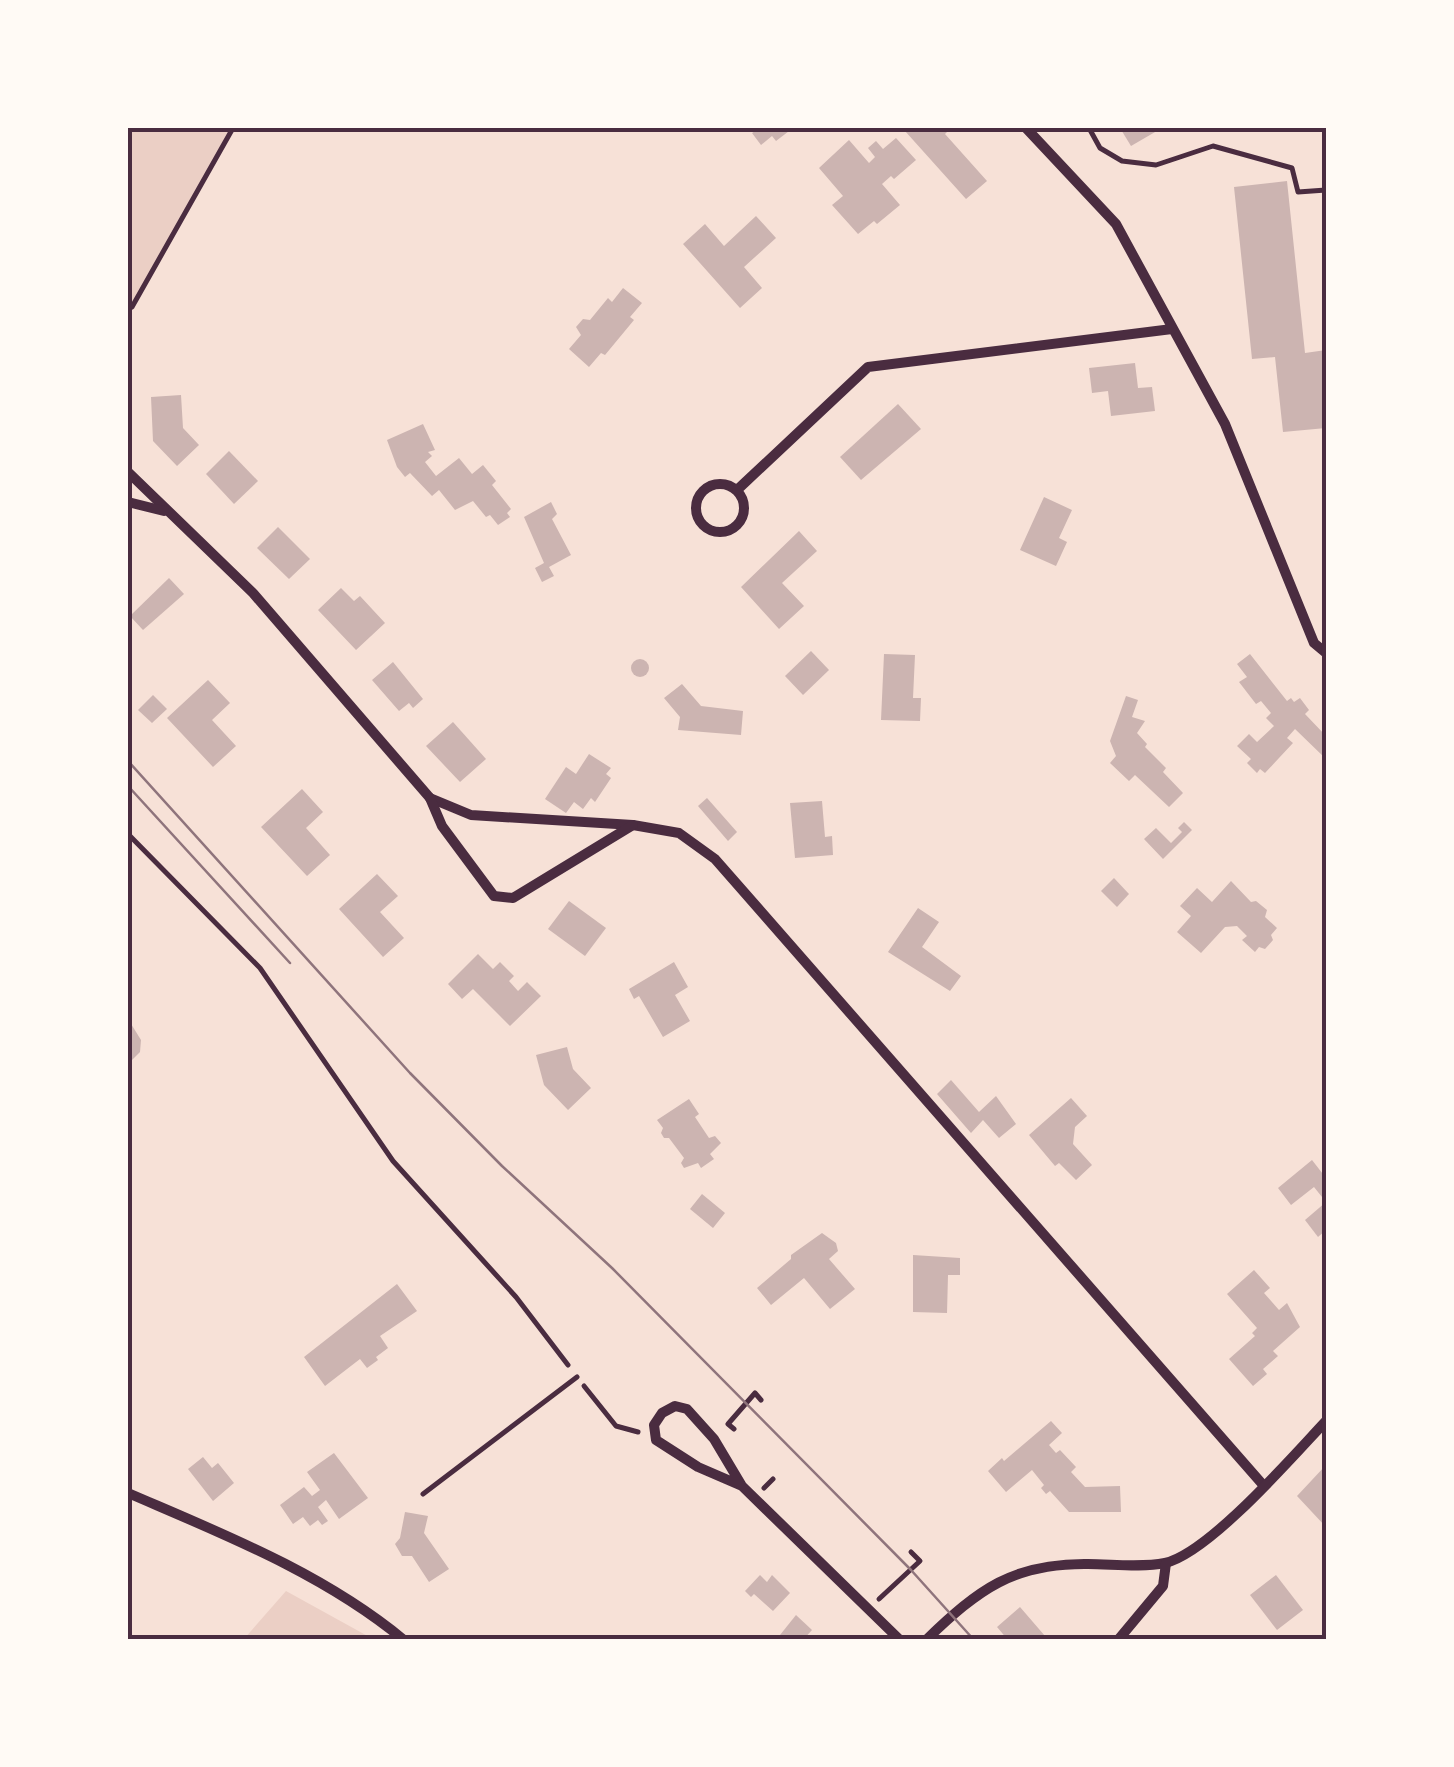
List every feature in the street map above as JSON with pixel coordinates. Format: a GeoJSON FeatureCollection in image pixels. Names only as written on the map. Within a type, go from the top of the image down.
{"type":"FeatureCollection","features":[{"type":"Feature","properties":{"kind":"street"},"geometry":{"type":"LineString","coordinates":[[1026,128],[1116,224],[1225,424],[1314,643],[1326,653]]}},
{"type":"Feature","properties":{"kind":"street"},"geometry":{"type":"LineString","coordinates":[[738,490],[868,366],[1172,330]]}},
{"type":"Feature","properties":{"kind":"street"},"geometry":{"type":"LineString","coordinates":[[128,472],[253,593],[430,798],[442,826],[494,896],[513,898],[633,825]]}},
{"type":"Feature","properties":{"kind":"street"},"geometry":{"type":"LineString","coordinates":[[728,484],[738,490],[744,513],[738,524],[725,532],[712,532],[700,523],[694,510],[696,498],[705,487],[728,484]]}},
{"type":"Feature","properties":{"kind":"street"},"geometry":{"type":"LineString","coordinates":[[128,502],[165,511]]}},
{"type":"Feature","properties":{"kind":"street"},"geometry":{"type":"LineString","coordinates":[[430,798],[471,815],[633,825],[679,833],[716,859],[1264,1486]]}},
{"type":"Feature","properties":{"kind":"street"},"geometry":{"type":"LineString","coordinates":[[742,1486],[698,1467],[656,1440],[654,1425],[662,1413],[675,1406],[687,1409],[717,1444],[742,1486],[900,1640]]}},
{"type":"Feature","properties":{"kind":"street"},"geometry":{"type":"LineString","coordinates":[[926,1640],[998,1582],[1028,1568],[1166,1563],[1194,1550],[1264,1486],[1326,1421]]}},
{"type":"Feature","properties":{"kind":"street"},"geometry":{"type":"LineString","coordinates":[[128,1493],[262,1551],[352,1602],[404,1640]]}},
{"type":"Feature","properties":{"kind":"street"},"geometry":{"type":"LineString","coordinates":[[1118,1640],[1163,1586],[1166,1563]]}},
{"type":"Feature","properties":{"kind":"lane"},"geometry":{"type":"LineString","coordinates":[[1089,128],[1100,148],[1122,161],[1156,164],[1213,146],[1292,168],[1298,192],[1326,190]]}},
{"type":"Feature","properties":{"kind":"lane"},"geometry":{"type":"LineString","coordinates":[[423,1494],[577,1378]]}},
{"type":"Feature","properties":{"kind":"path"},"geometry":{"type":"LineString","coordinates":[[130,306],[234,128]]}},
{"type":"Feature","properties":{"kind":"path"},"geometry":{"type":"LineString","coordinates":[[128,834],[260,968],[392,1161],[516,1298],[616,1426],[656,1434]]}},
{"type":"Feature","properties":{"kind":"path"},"geometry":{"type":"LineString","coordinates":[[734,1429],[728,1424],[756,1394],[762,1400]]}},
{"type":"Feature","properties":{"kind":"path"},"geometry":{"type":"LineString","coordinates":[[869,1608],[920,1561],[912,1552]]}},
{"type":"Feature","properties":{"kind":"path"},"geometry":{"type":"LineString","coordinates":[[883,1581],[891,1588]]}},
{"type":"Feature","properties":{"kind":"shaded area"},"geometry":{"type":"Polygon","coordinates":[[[128,128],[233,128],[132,307],[128,304],[128,128]]]}},
{"type":"Feature","properties":{"kind":"shaded area"},"geometry":{"type":"Polygon","coordinates":[[[286,1591],[373,1639],[244,1639],[286,1591]]]}},
{"type":"Feature","properties":{"kind":"building"},"geometry":{"type":"Polygon","coordinates":[[[760,128],[793,128],[776,141],[772,136],[761,145],[752,133],[760,128]]]}},
{"type":"Feature","properties":{"kind":"building"},"geometry":{"type":"Polygon","coordinates":[[[943,128],[987,181],[966,199],[905,131],[943,128]]]}},
{"type":"Feature","properties":{"kind":"building"},"geometry":{"type":"Polygon","coordinates":[[[1120,128],[1162,128],[1131,146],[1120,128]]]}},
{"type":"Feature","properties":{"kind":"building"},"geometry":{"type":"Polygon","coordinates":[[[896,138],[916,160],[882,184],[900,205],[858,234],[832,205],[843,196],[819,168],[849,140],[869,163],[875,157],[868,148],[876,141],[883,149],[896,138]]]}},
{"type":"Feature","properties":{"kind":"building"},"geometry":{"type":"Polygon","coordinates":[[[1287,181],[1305,353],[1326,350],[1326,428],[1283,432],[1275,357],[1252,359],[1234,187],[1287,181]]]}},
{"type":"Feature","properties":{"kind":"building"},"geometry":{"type":"Polygon","coordinates":[[[756,216],[776,238],[744,267],[762,288],[740,308],[683,244],[705,224],[724,246],[756,216]]]}},
{"type":"Feature","properties":{"kind":"building"},"geometry":{"type":"Polygon","coordinates":[[[623,288],[642,303],[630,317],[634,320],[605,355],[601,353],[589,367],[569,349],[581,335],[576,327],[583,319],[590,320],[608,298],[612,302],[623,288]]]}},
{"type":"Feature","properties":{"kind":"building"},"geometry":{"type":"Polygon","coordinates":[[[1135,363],[1138,388],[1152,387],[1155,411],[1111,416],[1108,391],[1092,393],[1089,368],[1135,363]]]}},
{"type":"Feature","properties":{"kind":"building"},"geometry":{"type":"Polygon","coordinates":[[[181,395],[183,428],[199,445],[177,466],[153,441],[151,397],[181,395]]]}},
{"type":"Feature","properties":{"kind":"building"},"geometry":{"type":"Polygon","coordinates":[[[898,404],[921,429],[861,480],[840,457],[898,404]]]}},
{"type":"Feature","properties":{"kind":"building"},"geometry":{"type":"Polygon","coordinates":[[[423,424],[435,450],[428,452],[432,456],[425,462],[436,476],[459,458],[472,474],[483,465],[496,481],[492,485],[511,509],[507,513],[510,517],[498,525],[473,501],[455,510],[439,490],[432,496],[410,473],[405,477],[387,440],[423,424]]]}},
{"type":"Feature","properties":{"kind":"building"},"geometry":{"type":"Polygon","coordinates":[[[229,451],[258,481],[234,504],[206,474],[229,451]]]}},
{"type":"Feature","properties":{"kind":"building"},"geometry":{"type":"Polygon","coordinates":[[[1044,497],[1072,510],[1059,538],[1067,542],[1056,566],[1020,550],[1044,497]]]}},
{"type":"Feature","properties":{"kind":"building"},"geometry":{"type":"Polygon","coordinates":[[[551,502],[557,514],[552,519],[571,555],[549,567],[554,576],[542,582],[535,568],[544,563],[524,517],[551,502]]]}},
{"type":"Feature","properties":{"kind":"building"},"geometry":{"type":"Polygon","coordinates":[[[278,527],[310,559],[289,579],[257,548],[278,527]]]}},
{"type":"Feature","properties":{"kind":"building"},"geometry":{"type":"Polygon","coordinates":[[[799,531],[817,551],[782,583],[804,606],[779,629],[741,587],[799,531]]]}},
{"type":"Feature","properties":{"kind":"building"},"geometry":{"type":"Polygon","coordinates":[[[169,578],[184,594],[143,630],[130,616],[169,578]]]}},
{"type":"Feature","properties":{"kind":"building"},"geometry":{"type":"Polygon","coordinates":[[[341,588],[354,601],[360,596],[385,623],[356,650],[318,610],[341,588]]]}},
{"type":"Feature","properties":{"kind":"building"},"geometry":{"type":"Polygon","coordinates":[[[811,651],[829,670],[803,695],[785,676],[811,651]]]}},
{"type":"Feature","properties":{"kind":"building"},"geometry":{"type":"Polygon","coordinates":[[[884,654],[915,655],[913,698],[921,698],[920,721],[881,720],[884,654]]]}},
{"type":"Feature","properties":{"kind":"building"},"geometry":{"type":"Polygon","coordinates":[[[1250,654],[1287,701],[1300,698],[1309,710],[1305,714],[1326,736],[1326,759],[1295,729],[1287,738],[1293,743],[1265,773],[1260,769],[1257,773],[1247,763],[1251,759],[1237,746],[1249,734],[1257,742],[1274,726],[1266,718],[1271,713],[1261,701],[1256,704],[1239,682],[1247,677],[1237,664],[1250,654]]]}},
{"type":"Feature","properties":{"kind":"building"},"geometry":{"type":"Polygon","coordinates":[[[640,659],[647,661],[647,675],[640,677],[633,675],[631,668],[633,661],[640,659]]]}},
{"type":"Feature","properties":{"kind":"building"},"geometry":{"type":"Polygon","coordinates":[[[393,662],[423,699],[413,708],[409,703],[399,711],[372,680],[393,662]]]}},
{"type":"Feature","properties":{"kind":"building"},"geometry":{"type":"Polygon","coordinates":[[[208,680],[230,703],[212,720],[236,746],[213,767],[167,718],[208,680]]]}},
{"type":"Feature","properties":{"kind":"building"},"geometry":{"type":"Polygon","coordinates":[[[682,684],[701,706],[743,711],[741,735],[678,730],[680,717],[664,698],[682,684]]]}},
{"type":"Feature","properties":{"kind":"building"},"geometry":{"type":"Polygon","coordinates":[[[153,695],[167,709],[152,723],[138,710],[153,695]]]}},
{"type":"Feature","properties":{"kind":"building"},"geometry":{"type":"Polygon","coordinates":[[[1126,696],[1138,700],[1132,717],[1145,721],[1137,733],[1147,744],[1145,747],[1183,793],[1169,807],[1135,775],[1129,781],[1110,763],[1116,756],[1110,741],[1126,696]]]}},
{"type":"Feature","properties":{"kind":"building"},"geometry":{"type":"Polygon","coordinates":[[[453,722],[486,759],[460,782],[426,746],[453,722]]]}},
{"type":"Feature","properties":{"kind":"building"},"geometry":{"type":"Polygon","coordinates":[[[589,754],[611,768],[606,774],[611,778],[595,802],[591,798],[583,809],[574,802],[566,813],[545,799],[566,767],[576,774],[589,754]]]}},
{"type":"Feature","properties":{"kind":"building"},"geometry":{"type":"Polygon","coordinates":[[[302,789],[323,812],[306,828],[330,855],[307,876],[261,827],[302,789]]]}},
{"type":"Feature","properties":{"kind":"building"},"geometry":{"type":"Polygon","coordinates":[[[707,798],[737,832],[728,841],[698,806],[707,798]]]}},
{"type":"Feature","properties":{"kind":"building"},"geometry":{"type":"Polygon","coordinates":[[[822,801],[825,837],[832,836],[833,855],[795,858],[790,803],[822,801]]]}},
{"type":"Feature","properties":{"kind":"building"},"geometry":{"type":"Polygon","coordinates":[[[1184,822],[1192,830],[1163,859],[1144,839],[1156,828],[1171,843],[1182,832],[1178,828],[1184,822]]]}},
{"type":"Feature","properties":{"kind":"building"},"geometry":{"type":"Polygon","coordinates":[[[377,874],[398,896],[380,912],[404,938],[383,957],[339,909],[377,874]]]}},
{"type":"Feature","properties":{"kind":"building"},"geometry":{"type":"Polygon","coordinates":[[[1114,878],[1129,894],[1117,907],[1101,891],[1114,878]]]}},
{"type":"Feature","properties":{"kind":"building"},"geometry":{"type":"Polygon","coordinates":[[[1231,881],[1251,902],[1256,901],[1267,910],[1265,917],[1277,928],[1271,935],[1273,940],[1265,949],[1259,947],[1255,952],[1242,940],[1247,936],[1237,926],[1225,927],[1201,953],[1177,932],[1191,916],[1180,906],[1197,888],[1212,902],[1231,881]]]}},
{"type":"Feature","properties":{"kind":"building"},"geometry":{"type":"Polygon","coordinates":[[[569,901],[606,928],[585,956],[548,929],[569,901]]]}},
{"type":"Feature","properties":{"kind":"building"},"geometry":{"type":"Polygon","coordinates":[[[918,908],[939,922],[922,947],[961,976],[950,991],[888,952],[918,908]]]}},
{"type":"Feature","properties":{"kind":"building"},"geometry":{"type":"Polygon","coordinates":[[[478,954],[493,969],[500,962],[514,976],[509,981],[518,991],[527,982],[541,996],[510,1026],[473,989],[462,999],[448,984],[478,954]]]}},
{"type":"Feature","properties":{"kind":"building"},"geometry":{"type":"Polygon","coordinates":[[[674,962],[688,987],[675,995],[690,1021],[663,1037],[639,996],[634,999],[629,989],[674,962]]]}},
{"type":"Feature","properties":{"kind":"building"},"geometry":{"type":"Polygon","coordinates":[[[128,1019],[141,1040],[140,1052],[128,1064],[128,1019]]]}},
{"type":"Feature","properties":{"kind":"building"},"geometry":{"type":"Polygon","coordinates":[[[567,1047],[573,1069],[591,1088],[568,1110],[544,1085],[536,1055],[567,1047]]]}},
{"type":"Feature","properties":{"kind":"building"},"geometry":{"type":"Polygon","coordinates":[[[951,1080],[979,1112],[996,1096],[1016,1124],[999,1138],[983,1120],[971,1133],[937,1094],[951,1080]]]}},
{"type":"Feature","properties":{"kind":"building"},"geometry":{"type":"Polygon","coordinates":[[[1071,1098],[1087,1116],[1075,1127],[1073,1144],[1092,1165],[1076,1180],[1059,1163],[1055,1166],[1029,1135],[1071,1098]]]}},
{"type":"Feature","properties":{"kind":"building"},"geometry":{"type":"Polygon","coordinates":[[[689,1099],[709,1138],[715,1136],[721,1143],[710,1154],[714,1159],[701,1168],[698,1163],[684,1168],[684,1158],[669,1138],[664,1138],[657,1120],[689,1099]]]}},
{"type":"Feature","properties":{"kind":"building"},"geometry":{"type":"Polygon","coordinates":[[[1312,1160],[1326,1178],[1326,1202],[1314,1187],[1291,1205],[1278,1188],[1312,1160]]]}},
{"type":"Feature","properties":{"kind":"building"},"geometry":{"type":"Polygon","coordinates":[[[702,1194],[725,1213],[713,1228],[690,1209],[702,1194]]]}},
{"type":"Feature","properties":{"kind":"building"},"geometry":{"type":"Polygon","coordinates":[[[1326,1202],[1326,1230],[1318,1237],[1305,1220],[1326,1202]]]}},
{"type":"Feature","properties":{"kind":"building"},"geometry":{"type":"Polygon","coordinates":[[[822,1233],[836,1243],[838,1251],[829,1259],[855,1289],[830,1309],[804,1278],[771,1305],[757,1288],[791,1255],[822,1233]]]}},
{"type":"Feature","properties":{"kind":"building"},"geometry":{"type":"Polygon","coordinates":[[[913,1255],[960,1258],[960,1275],[948,1275],[947,1313],[913,1312],[913,1255]]]}},
{"type":"Feature","properties":{"kind":"building"},"geometry":{"type":"Polygon","coordinates":[[[1254,1270],[1270,1288],[1264,1293],[1279,1310],[1287,1303],[1300,1327],[1273,1351],[1278,1356],[1263,1369],[1267,1374],[1253,1386],[1229,1359],[1255,1336],[1252,1333],[1257,1328],[1227,1294],[1254,1270]]]}},
{"type":"Feature","properties":{"kind":"building"},"geometry":{"type":"Polygon","coordinates":[[[397,1284],[417,1311],[380,1336],[388,1348],[376,1357],[378,1360],[367,1368],[360,1359],[325,1386],[304,1357],[397,1284]]]}},
{"type":"Feature","properties":{"kind":"building"},"geometry":{"type":"Polygon","coordinates":[[[1051,1421],[1062,1433],[1049,1445],[1056,1453],[1060,1450],[1076,1467],[1071,1472],[1085,1487],[1120,1486],[1121,1512],[1069,1512],[1050,1491],[1046,1494],[1032,1470],[1006,1492],[988,1471],[1051,1421]]]}},
{"type":"Feature","properties":{"kind":"building"},"geometry":{"type":"Polygon","coordinates":[[[334,1453],[368,1498],[339,1519],[326,1500],[318,1507],[328,1521],[322,1525],[318,1520],[310,1526],[303,1517],[293,1524],[280,1505],[304,1487],[312,1496],[320,1490],[307,1472],[334,1453]]]}},
{"type":"Feature","properties":{"kind":"building"},"geometry":{"type":"Polygon","coordinates":[[[203,1457],[212,1468],[218,1463],[234,1483],[213,1501],[188,1469],[203,1457]]]}},
{"type":"Feature","properties":{"kind":"building"},"geometry":{"type":"Polygon","coordinates":[[[1326,1465],[1326,1527],[1297,1496],[1326,1465]]]}},
{"type":"Feature","properties":{"kind":"building"},"geometry":{"type":"Polygon","coordinates":[[[405,1512],[428,1516],[424,1533],[449,1569],[429,1582],[412,1556],[402,1556],[395,1544],[405,1512]]]}},
{"type":"Feature","properties":{"kind":"building"},"geometry":{"type":"Polygon","coordinates":[[[760,1575],[767,1582],[772,1575],[790,1593],[773,1611],[745,1591],[760,1575]]]}},
{"type":"Feature","properties":{"kind":"building"},"geometry":{"type":"Polygon","coordinates":[[[1276,1575],[1303,1610],[1277,1630],[1250,1595],[1276,1575]]]}},
{"type":"Feature","properties":{"kind":"building"},"geometry":{"type":"Polygon","coordinates":[[[1020,1607],[1045,1636],[1041,1640],[1008,1640],[997,1627],[1020,1607]]]}},
{"type":"Feature","properties":{"kind":"building"},"geometry":{"type":"Polygon","coordinates":[[[796,1615],[812,1630],[803,1640],[785,1640],[780,1635],[796,1615]]]}},
{"type":"Feature","properties":{"kind":"tram line"},"geometry":{"type":"LineString","coordinates":[[128,761],[410,1073],[502,1166],[612,1268],[911,1570],[974,1640]]}},
{"type":"Feature","properties":{"kind":"tram line"},"geometry":{"type":"LineString","coordinates":[[128,786],[290,963]]}}]}
